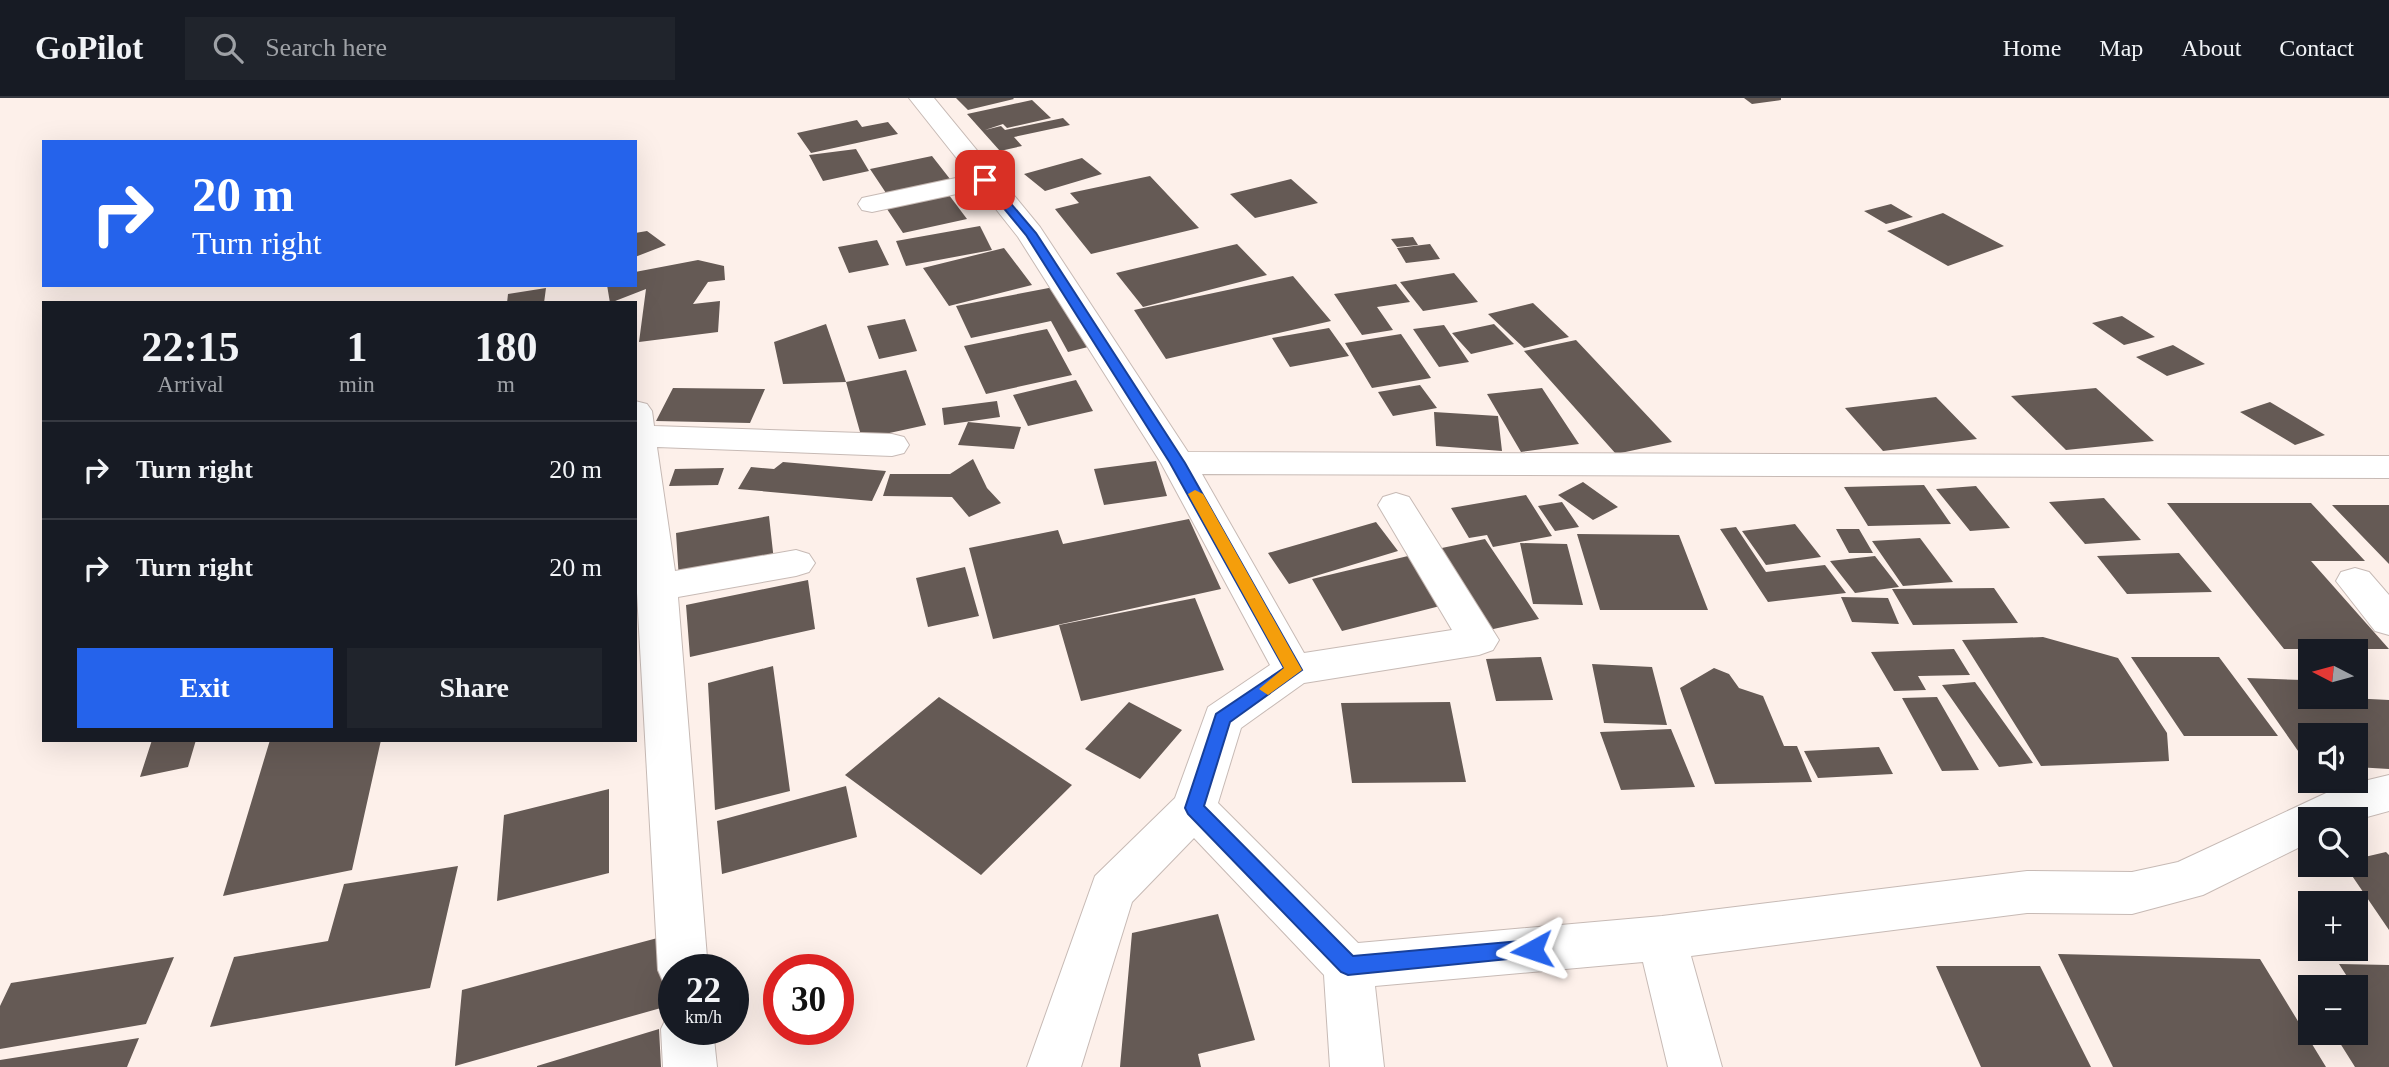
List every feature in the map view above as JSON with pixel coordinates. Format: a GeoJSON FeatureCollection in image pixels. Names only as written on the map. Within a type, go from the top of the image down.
{"type":"FeatureCollection","features":[{"type":"Feature","properties":{"kind":"street"},"geometry":{"type":"LineString","coordinates":[[921,98],[1030,233],[1178,463],[1293,670]]}},
{"type":"Feature","properties":{"kind":"street"},"geometry":{"type":"LineString","coordinates":[[872,204],[985,180]]}},
{"type":"Feature","properties":{"kind":"street"},"geometry":{"type":"LineString","coordinates":[[682,954],[657,587],[637,438],[892,445]]}},
{"type":"Feature","properties":{"kind":"street"},"geometry":{"type":"LineString","coordinates":[[1178,463],[2389,467]]}},
{"type":"Feature","properties":{"kind":"street"},"geometry":{"type":"LineString","coordinates":[[1054,1067],[1112,891],[1194,808],[1223,719],[1293,670],[1479,640],[1396,505]]}},
{"type":"Feature","properties":{"kind":"street"},"geometry":{"type":"LineString","coordinates":[[657,587],[796,563]]}},
{"type":"Feature","properties":{"kind":"street"},"geometry":{"type":"LineString","coordinates":[[2355,581],[2389,621]]}},
{"type":"Feature","properties":{"kind":"street"},"geometry":{"type":"LineString","coordinates":[[2345,807],[2372,796]]}},
{"type":"Feature","properties":{"kind":"street"},"geometry":{"type":"LineString","coordinates":[[1194,808],[1348,966],[1357,1067]]}},
{"type":"Feature","properties":{"kind":"street"},"geometry":{"type":"LineString","coordinates":[[1348,966],[1662,938],[2026,892],[2132,893],[2186,881],[2298,827]]}},
{"type":"Feature","properties":{"kind":"street"},"geometry":{"type":"LineString","coordinates":[[1662,938],[1695,1067]]}},
{"type":"Feature","properties":{"kind":"street"},"geometry":{"type":"LineString","coordinates":[[688,1045],[690,1067]]}},
{"type":"Feature","properties":{"kind":"building"},"geometry":{"type":"Polygon","coordinates":[[[956,98],[1013,98],[1014,99],[968,110],[956,98]]]}},
{"type":"Feature","properties":{"kind":"building"},"geometry":{"type":"Polygon","coordinates":[[[1744,98],[1781,98],[1781,100],[1752,104],[1744,98]]]}},
{"type":"Feature","properties":{"kind":"building"},"geometry":{"type":"Polygon","coordinates":[[[1032,100],[1051,118],[1007,128],[1003,124],[985,130],[1001,126],[1005,130],[1063,118],[1070,125],[1014,137],[1022,146],[1000,151],[967,114],[1032,100]]]}},
{"type":"Feature","properties":{"kind":"building"},"geometry":{"type":"Polygon","coordinates":[[[857,120],[862,127],[888,122],[898,134],[811,153],[797,133],[857,120]]]}},
{"type":"Feature","properties":{"kind":"building"},"geometry":{"type":"Polygon","coordinates":[[[856,149],[869,171],[823,181],[809,155],[856,149]]]}},
{"type":"Feature","properties":{"kind":"building"},"geometry":{"type":"Polygon","coordinates":[[[932,156],[950,179],[886,193],[870,169],[932,156]]]}},
{"type":"Feature","properties":{"kind":"building"},"geometry":{"type":"Polygon","coordinates":[[[1082,158],[1102,174],[1045,191],[1024,174],[1082,158]]]}},
{"type":"Feature","properties":{"kind":"building"},"geometry":{"type":"Polygon","coordinates":[[[1150,176],[1199,228],[1091,254],[1055,209],[1079,203],[1070,193],[1150,176]]]}},
{"type":"Feature","properties":{"kind":"building"},"geometry":{"type":"Polygon","coordinates":[[[1291,179],[1318,203],[1255,218],[1230,194],[1291,179]]]}},
{"type":"Feature","properties":{"kind":"building"},"geometry":{"type":"Polygon","coordinates":[[[949,195],[967,219],[903,233],[887,209],[949,195]]]}},
{"type":"Feature","properties":{"kind":"building"},"geometry":{"type":"Polygon","coordinates":[[[1891,204],[1913,217],[1886,224],[1864,211],[1891,204]]]}},
{"type":"Feature","properties":{"kind":"building"},"geometry":{"type":"Polygon","coordinates":[[[1943,213],[2004,246],[1948,266],[1887,231],[1943,213]]]}},
{"type":"Feature","properties":{"kind":"building"},"geometry":{"type":"Polygon","coordinates":[[[980,226],[992,250],[906,266],[896,241],[980,226]]]}},
{"type":"Feature","properties":{"kind":"building"},"geometry":{"type":"Polygon","coordinates":[[[647,231],[666,245],[637,256],[637,233],[647,231]]]}},
{"type":"Feature","properties":{"kind":"building"},"geometry":{"type":"Polygon","coordinates":[[[1413,237],[1418,245],[1397,247],[1391,239],[1413,237]]]}},
{"type":"Feature","properties":{"kind":"building"},"geometry":{"type":"Polygon","coordinates":[[[877,240],[889,265],[849,273],[838,247],[877,240]]]}},
{"type":"Feature","properties":{"kind":"building"},"geometry":{"type":"Polygon","coordinates":[[[1237,244],[1267,275],[1143,307],[1116,273],[1237,244]]]}},
{"type":"Feature","properties":{"kind":"building"},"geometry":{"type":"Polygon","coordinates":[[[1430,244],[1440,259],[1406,263],[1397,248],[1430,244]]]}},
{"type":"Feature","properties":{"kind":"building"},"geometry":{"type":"Polygon","coordinates":[[[1004,248],[1032,285],[949,306],[923,268],[1004,248]]]}},
{"type":"Feature","properties":{"kind":"building"},"geometry":{"type":"Polygon","coordinates":[[[698,260],[724,266],[725,280],[708,282],[693,304],[720,301],[718,332],[639,342],[646,289],[610,301],[607,287],[637,287],[637,272],[698,260]]]}},
{"type":"Feature","properties":{"kind":"building"},"geometry":{"type":"Polygon","coordinates":[[[1454,273],[1478,302],[1423,311],[1400,282],[1454,273]]]}},
{"type":"Feature","properties":{"kind":"building"},"geometry":{"type":"Polygon","coordinates":[[[1293,276],[1331,321],[1166,359],[1134,310],[1293,276]]]}},
{"type":"Feature","properties":{"kind":"building"},"geometry":{"type":"Polygon","coordinates":[[[1396,284],[1410,302],[1377,307],[1393,330],[1362,335],[1334,294],[1396,284]]]}},
{"type":"Feature","properties":{"kind":"building"},"geometry":{"type":"Polygon","coordinates":[[[1054,287],[1088,347],[1068,352],[1051,321],[971,338],[956,306],[1054,287]]]}},
{"type":"Feature","properties":{"kind":"building"},"geometry":{"type":"Polygon","coordinates":[[[546,288],[544,301],[507,301],[508,294],[546,288]]]}},
{"type":"Feature","properties":{"kind":"building"},"geometry":{"type":"Polygon","coordinates":[[[1533,303],[1569,337],[1524,348],[1488,314],[1533,303]]]}},
{"type":"Feature","properties":{"kind":"building"},"geometry":{"type":"Polygon","coordinates":[[[2122,316],[2155,337],[2124,345],[2092,323],[2122,316]]]}},
{"type":"Feature","properties":{"kind":"building"},"geometry":{"type":"Polygon","coordinates":[[[905,319],[917,351],[879,359],[867,326],[905,319]]]}},
{"type":"Feature","properties":{"kind":"building"},"geometry":{"type":"Polygon","coordinates":[[[826,324],[846,382],[783,384],[774,342],[826,324]]]}},
{"type":"Feature","properties":{"kind":"building"},"geometry":{"type":"Polygon","coordinates":[[[1494,324],[1514,344],[1471,354],[1452,333],[1494,324]]]}},
{"type":"Feature","properties":{"kind":"building"},"geometry":{"type":"Polygon","coordinates":[[[1444,325],[1469,362],[1439,367],[1413,329],[1444,325]]]}},
{"type":"Feature","properties":{"kind":"building"},"geometry":{"type":"Polygon","coordinates":[[[1329,328],[1349,356],[1290,367],[1272,338],[1329,328]]]}},
{"type":"Feature","properties":{"kind":"building"},"geometry":{"type":"Polygon","coordinates":[[[1047,329],[1072,375],[986,394],[964,346],[1047,329]]]}},
{"type":"Feature","properties":{"kind":"building"},"geometry":{"type":"Polygon","coordinates":[[[1401,334],[1431,378],[1372,388],[1345,343],[1401,334]]]}},
{"type":"Feature","properties":{"kind":"building"},"geometry":{"type":"Polygon","coordinates":[[[1576,340],[1672,442],[1616,454],[1524,351],[1576,340]]]}},
{"type":"Feature","properties":{"kind":"building"},"geometry":{"type":"Polygon","coordinates":[[[2173,345],[2205,364],[2167,376],[2136,357],[2173,345]]]}},
{"type":"Feature","properties":{"kind":"building"},"geometry":{"type":"Polygon","coordinates":[[[906,370],[926,425],[862,439],[846,382],[906,370]]]}},
{"type":"Feature","properties":{"kind":"building"},"geometry":{"type":"Polygon","coordinates":[[[1076,380],[1093,411],[1028,426],[1013,395],[1076,380]]]}},
{"type":"Feature","properties":{"kind":"building"},"geometry":{"type":"Polygon","coordinates":[[[1420,385],[1437,408],[1393,416],[1378,392],[1420,385]]]}},
{"type":"Feature","properties":{"kind":"building"},"geometry":{"type":"Polygon","coordinates":[[[673,388],[765,389],[750,423],[656,421],[673,388]]]}},
{"type":"Feature","properties":{"kind":"building"},"geometry":{"type":"Polygon","coordinates":[[[1542,388],[1579,444],[1521,452],[1487,394],[1542,388]]]}},
{"type":"Feature","properties":{"kind":"building"},"geometry":{"type":"Polygon","coordinates":[[[2096,388],[2154,441],[2066,450],[2011,396],[2096,388]]]}},
{"type":"Feature","properties":{"kind":"building"},"geometry":{"type":"Polygon","coordinates":[[[1936,397],[1977,439],[1883,451],[1845,408],[1936,397]]]}},
{"type":"Feature","properties":{"kind":"building"},"geometry":{"type":"Polygon","coordinates":[[[997,401],[1000,417],[944,425],[942,408],[997,401]]]}},
{"type":"Feature","properties":{"kind":"building"},"geometry":{"type":"Polygon","coordinates":[[[2270,402],[2325,435],[2295,445],[2240,412],[2270,402]]]}},
{"type":"Feature","properties":{"kind":"building"},"geometry":{"type":"Polygon","coordinates":[[[1434,412],[1498,416],[1502,451],[1436,446],[1434,412]]]}},
{"type":"Feature","properties":{"kind":"building"},"geometry":{"type":"Polygon","coordinates":[[[968,422],[1021,427],[1014,449],[958,445],[968,422]]]}},
{"type":"Feature","properties":{"kind":"building"},"geometry":{"type":"Polygon","coordinates":[[[973,459],[987,488],[1001,503],[969,517],[952,497],[883,496],[890,474],[950,474],[973,459]]]}},
{"type":"Feature","properties":{"kind":"building"},"geometry":{"type":"Polygon","coordinates":[[[1156,461],[1167,496],[1104,505],[1094,469],[1156,461]]]}},
{"type":"Feature","properties":{"kind":"building"},"geometry":{"type":"Polygon","coordinates":[[[783,462],[886,471],[872,501],[738,489],[751,467],[774,469],[783,462]]]}},
{"type":"Feature","properties":{"kind":"building"},"geometry":{"type":"Polygon","coordinates":[[[724,468],[718,485],[669,486],[675,469],[724,468]]]}},
{"type":"Feature","properties":{"kind":"building"},"geometry":{"type":"Polygon","coordinates":[[[1583,482],[1618,507],[1593,520],[1558,495],[1583,482]]]}},
{"type":"Feature","properties":{"kind":"building"},"geometry":{"type":"Polygon","coordinates":[[[1924,485],[1951,524],[1868,526],[1844,487],[1924,485]]]}},
{"type":"Feature","properties":{"kind":"building"},"geometry":{"type":"Polygon","coordinates":[[[1976,486],[2010,528],[1970,531],[1936,489],[1976,486]]]}},
{"type":"Feature","properties":{"kind":"building"},"geometry":{"type":"Polygon","coordinates":[[[1526,495],[1552,536],[1493,547],[1487,535],[1469,538],[1451,508],[1526,495]]]}},
{"type":"Feature","properties":{"kind":"building"},"geometry":{"type":"Polygon","coordinates":[[[2104,498],[2141,540],[2085,544],[2049,502],[2104,498]]]}},
{"type":"Feature","properties":{"kind":"building"},"geometry":{"type":"Polygon","coordinates":[[[1562,502],[1579,527],[1555,531],[1538,506],[1562,502]]]}},
{"type":"Feature","properties":{"kind":"building"},"geometry":{"type":"Polygon","coordinates":[[[2167,503],[2311,503],[2365,561],[2311,561],[2389,649],[2368,649],[2368,639],[2298,639],[2298,649],[2284,649],[2167,503]]]}},
{"type":"Feature","properties":{"kind":"building"},"geometry":{"type":"Polygon","coordinates":[[[2332,505],[2389,505],[2389,564],[2332,505]]]}},
{"type":"Feature","properties":{"kind":"building"},"geometry":{"type":"Polygon","coordinates":[[[769,516],[774,561],[679,580],[676,533],[769,516]]]}},
{"type":"Feature","properties":{"kind":"building"},"geometry":{"type":"Polygon","coordinates":[[[1189,519],[1221,589],[993,639],[969,548],[1058,530],[1063,544],[1189,519]]]}},
{"type":"Feature","properties":{"kind":"building"},"geometry":{"type":"Polygon","coordinates":[[[1376,522],[1398,551],[1289,584],[1268,553],[1376,522]]]}},
{"type":"Feature","properties":{"kind":"building"},"geometry":{"type":"Polygon","coordinates":[[[1795,524],[1821,557],[1766,565],[1742,531],[1795,524]]]}},
{"type":"Feature","properties":{"kind":"building"},"geometry":{"type":"Polygon","coordinates":[[[1736,527],[1766,572],[1825,565],[1846,593],[1768,602],[1720,529],[1736,527]]]}},
{"type":"Feature","properties":{"kind":"building"},"geometry":{"type":"Polygon","coordinates":[[[1836,529],[1859,529],[1873,553],[1849,553],[1836,529]]]}},
{"type":"Feature","properties":{"kind":"building"},"geometry":{"type":"Polygon","coordinates":[[[1577,534],[1679,535],[1708,610],[1600,610],[1577,534]]]}},
{"type":"Feature","properties":{"kind":"building"},"geometry":{"type":"Polygon","coordinates":[[[1920,538],[1953,582],[1903,586],[1872,541],[1920,538]]]}},
{"type":"Feature","properties":{"kind":"building"},"geometry":{"type":"Polygon","coordinates":[[[1485,539],[1539,619],[1489,630],[1437,549],[1485,539]]]}},
{"type":"Feature","properties":{"kind":"building"},"geometry":{"type":"Polygon","coordinates":[[[1520,543],[1567,544],[1583,605],[1533,604],[1520,543]]]}},
{"type":"Feature","properties":{"kind":"building"},"geometry":{"type":"Polygon","coordinates":[[[2179,553],[2212,592],[2127,594],[2097,556],[2179,553]]]}},
{"type":"Feature","properties":{"kind":"building"},"geometry":{"type":"Polygon","coordinates":[[[1408,556],[1440,606],[1342,631],[1312,579],[1408,556]]]}},
{"type":"Feature","properties":{"kind":"building"},"geometry":{"type":"Polygon","coordinates":[[[1875,556],[1899,587],[1855,593],[1830,561],[1875,556]]]}},
{"type":"Feature","properties":{"kind":"building"},"geometry":{"type":"Polygon","coordinates":[[[965,567],[979,616],[928,627],[916,578],[965,567]]]}},
{"type":"Feature","properties":{"kind":"building"},"geometry":{"type":"Polygon","coordinates":[[[808,580],[815,629],[690,657],[686,605],[808,580]]]}},
{"type":"Feature","properties":{"kind":"building"},"geometry":{"type":"Polygon","coordinates":[[[1994,588],[2018,623],[1913,625],[1892,589],[1994,588]]]}},
{"type":"Feature","properties":{"kind":"building"},"geometry":{"type":"Polygon","coordinates":[[[1841,597],[1888,598],[1899,624],[1852,622],[1841,597]]]}},
{"type":"Feature","properties":{"kind":"building"},"geometry":{"type":"Polygon","coordinates":[[[1195,598],[1224,670],[1081,701],[1059,625],[1195,598]]]}},
{"type":"Feature","properties":{"kind":"building"},"geometry":{"type":"Polygon","coordinates":[[[2043,637],[2118,658],[2167,733],[2169,761],[2041,766],[1962,640],[2043,637]]]}},
{"type":"Feature","properties":{"kind":"building"},"geometry":{"type":"Polygon","coordinates":[[[1954,649],[1970,675],[1918,676],[1926,690],[1894,691],[1871,652],[1954,649]]]}},
{"type":"Feature","properties":{"kind":"building"},"geometry":{"type":"Polygon","coordinates":[[[1541,657],[1553,700],[1496,701],[1486,659],[1541,657]]]}},
{"type":"Feature","properties":{"kind":"building"},"geometry":{"type":"Polygon","coordinates":[[[2131,657],[2219,657],[2278,736],[2184,736],[2131,657]]]}},
{"type":"Feature","properties":{"kind":"building"},"geometry":{"type":"Polygon","coordinates":[[[1592,664],[1652,667],[1667,725],[1604,723],[1592,664]]]}},
{"type":"Feature","properties":{"kind":"building"},"geometry":{"type":"Polygon","coordinates":[[[773,666],[790,791],[715,810],[708,683],[773,666]]]}},
{"type":"Feature","properties":{"kind":"building"},"geometry":{"type":"Polygon","coordinates":[[[1714,668],[1729,674],[1739,688],[1763,696],[1784,746],[1797,746],[1812,782],[1715,784],[1680,688],[1714,668]]]}},
{"type":"Feature","properties":{"kind":"building"},"geometry":{"type":"Polygon","coordinates":[[[2247,678],[2298,680],[2298,709],[2368,709],[2368,699],[2389,700],[2389,769],[2368,768],[2368,723],[2298,723],[2298,751],[2247,678]]]}},
{"type":"Feature","properties":{"kind":"building"},"geometry":{"type":"Polygon","coordinates":[[[1975,682],[2033,763],[1999,767],[1942,685],[1975,682]]]}},
{"type":"Feature","properties":{"kind":"building"},"geometry":{"type":"Polygon","coordinates":[[[939,697],[1072,785],[981,875],[845,775],[939,697]]]}},
{"type":"Feature","properties":{"kind":"building"},"geometry":{"type":"Polygon","coordinates":[[[1937,697],[1979,770],[1942,771],[1902,698],[1937,697]]]}},
{"type":"Feature","properties":{"kind":"building"},"geometry":{"type":"Polygon","coordinates":[[[1129,702],[1182,730],[1140,779],[1085,749],[1129,702]]]}},
{"type":"Feature","properties":{"kind":"building"},"geometry":{"type":"Polygon","coordinates":[[[1450,702],[1466,782],[1352,783],[1341,703],[1450,702]]]}},
{"type":"Feature","properties":{"kind":"building"},"geometry":{"type":"Polygon","coordinates":[[[1671,729],[1695,787],[1621,790],[1600,732],[1671,729]]]}},
{"type":"Feature","properties":{"kind":"building"},"geometry":{"type":"Polygon","coordinates":[[[151,742],[195,742],[188,767],[140,777],[151,742]]]}},
{"type":"Feature","properties":{"kind":"building"},"geometry":{"type":"Polygon","coordinates":[[[269,742],[381,742],[352,870],[223,896],[269,742]]]}},
{"type":"Feature","properties":{"kind":"building"},"geometry":{"type":"Polygon","coordinates":[[[1879,747],[1893,774],[1818,778],[1804,751],[1879,747]]]}},
{"type":"Feature","properties":{"kind":"building"},"geometry":{"type":"Polygon","coordinates":[[[846,786],[857,837],[722,874],[717,821],[846,786]]]}},
{"type":"Feature","properties":{"kind":"building"},"geometry":{"type":"Polygon","coordinates":[[[609,789],[609,873],[497,901],[504,815],[609,789]]]}},
{"type":"Feature","properties":{"kind":"building"},"geometry":{"type":"Polygon","coordinates":[[[2386,852],[2389,855],[2389,930],[2368,899],[2368,891],[2362,891],[2353,877],[2368,877],[2368,856],[2386,852]]]}},
{"type":"Feature","properties":{"kind":"building"},"geometry":{"type":"Polygon","coordinates":[[[458,866],[430,988],[210,1027],[234,957],[328,941],[344,884],[458,866]]]}},
{"type":"Feature","properties":{"kind":"building"},"geometry":{"type":"Polygon","coordinates":[[[1218,914],[1255,1040],[1198,1054],[1201,1067],[1120,1067],[1132,933],[1218,914]]]}},
{"type":"Feature","properties":{"kind":"building"},"geometry":{"type":"Polygon","coordinates":[[[665,936],[666,954],[658,954],[658,1009],[455,1066],[462,990],[665,936]]]}},
{"type":"Feature","properties":{"kind":"building"},"geometry":{"type":"Polygon","coordinates":[[[2058,954],[2260,959],[2298,1021],[2298,1045],[2313,1045],[2326,1067],[2113,1067],[2058,954]]]}},
{"type":"Feature","properties":{"kind":"building"},"geometry":{"type":"Polygon","coordinates":[[[174,957],[146,1024],[0,1049],[0,1006],[11,983],[174,957]]]}},
{"type":"Feature","properties":{"kind":"building"},"geometry":{"type":"Polygon","coordinates":[[[2339,964],[2389,965],[2389,1067],[2355,1067],[2341,1045],[2368,1045],[2368,975],[2346,975],[2339,964]]]}},
{"type":"Feature","properties":{"kind":"building"},"geometry":{"type":"Polygon","coordinates":[[[1936,966],[2040,966],[2091,1067],[1981,1067],[1936,966]]]}},
{"type":"Feature","properties":{"kind":"building"},"geometry":{"type":"Polygon","coordinates":[[[658,1029],[661,1067],[537,1066],[658,1029]]]}},
{"type":"Feature","properties":{"kind":"building"},"geometry":{"type":"Polygon","coordinates":[[[139,1038],[127,1067],[0,1067],[0,1060],[139,1038]]]}},
{"type":"Feature","properties":{"kind":"slow traffic"},"geometry":{"type":"LineString","coordinates":[[1195,494],[1293,670],[1268,689]]}},
{"type":"Feature","properties":{"kind":"route"},"geometry":{"type":"LineString","coordinates":[[985,180],[1030,233],[1178,463],[1293,670],[1223,719],[1194,808],[1348,966],[1532,950]]}}]}
